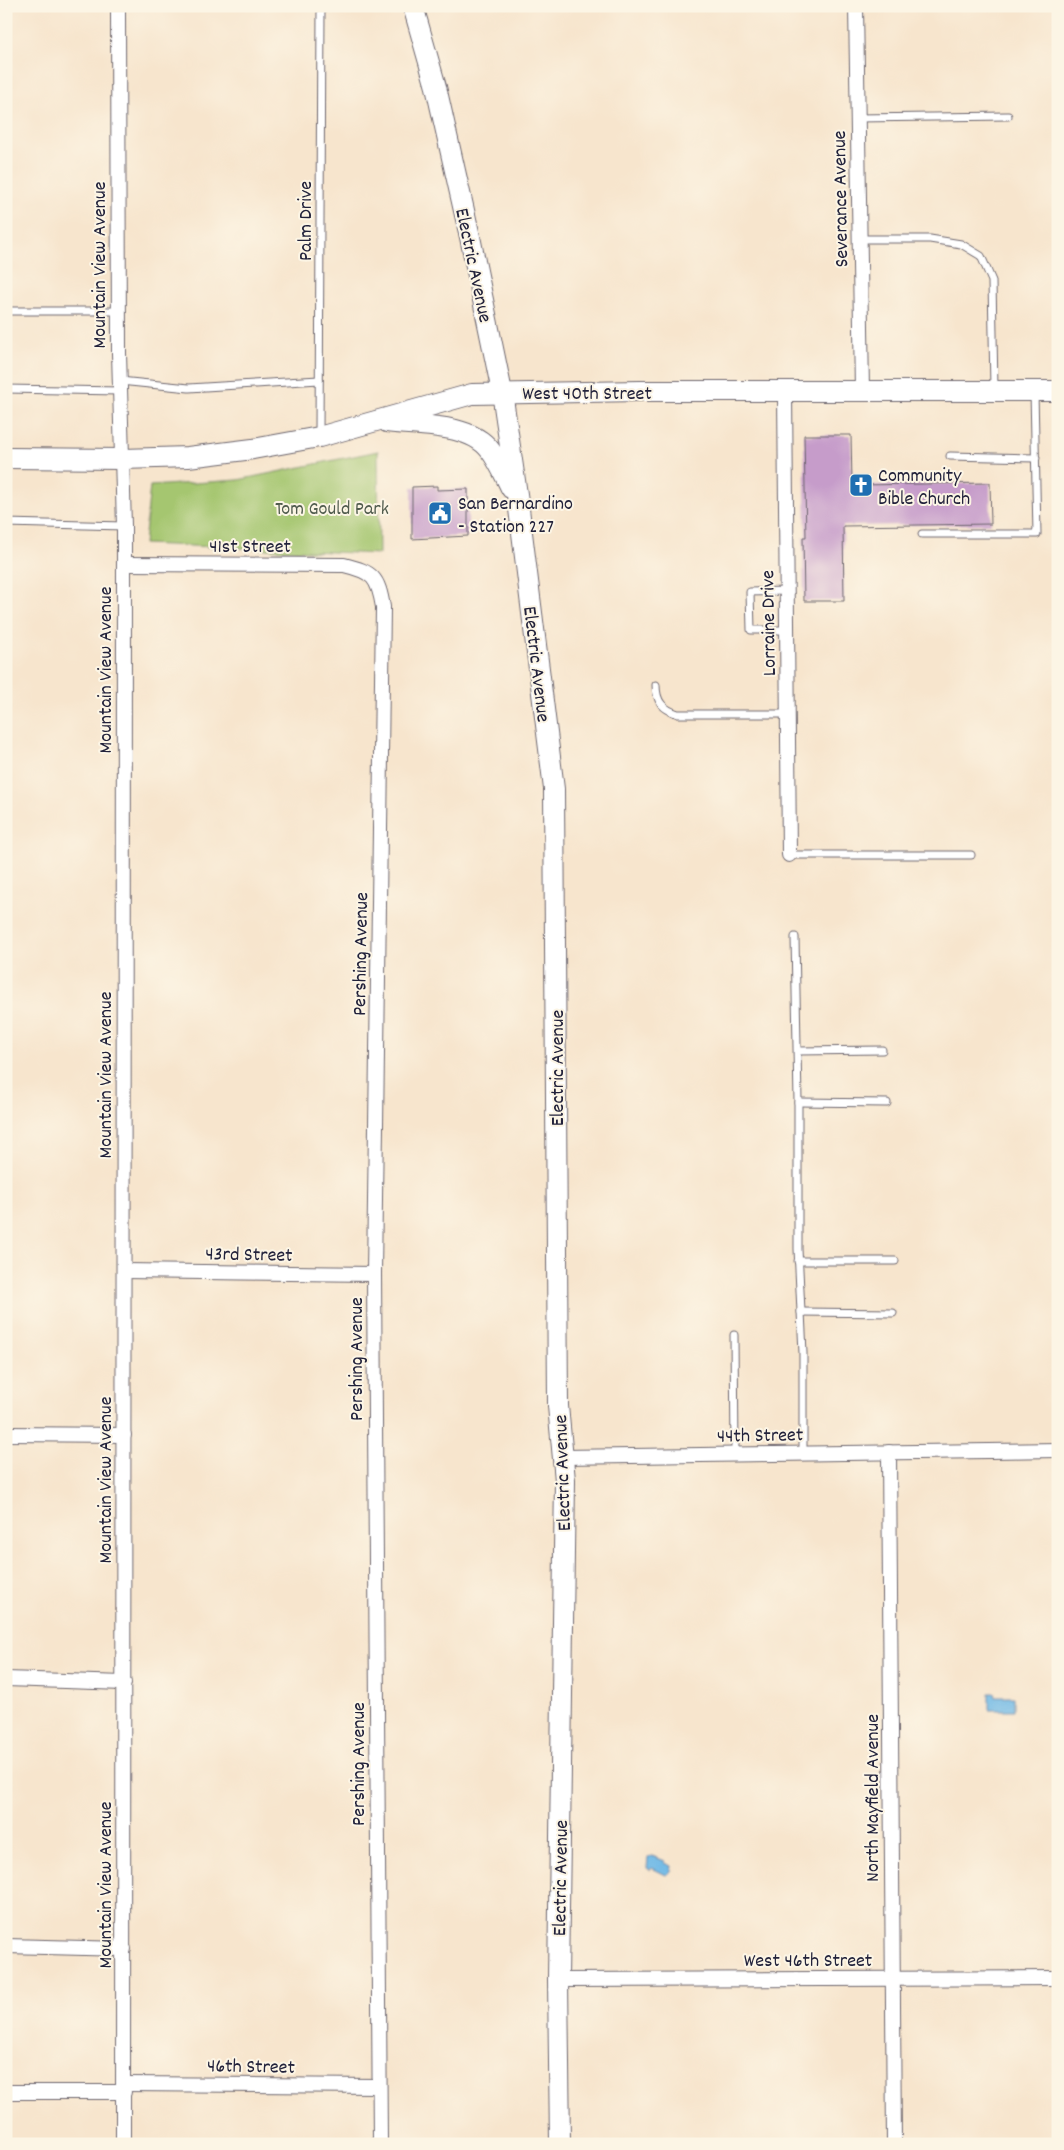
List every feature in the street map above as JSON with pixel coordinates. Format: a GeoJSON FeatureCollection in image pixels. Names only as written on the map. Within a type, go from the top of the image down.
{"type":"FeatureCollection","features":[{"type":"Feature","properties":{"kind":"main road","name":"Electric Avenue"},"geometry":{"type":"LineString","coordinates":[[413,6],[444,124],[470,237],[502,392],[518,501],[554,789],[558,1406],[565,1480],[558,1980],[560,2144]]}},
{"type":"Feature","properties":{"kind":"main road","name":"West 40th Street"},"geometry":{"type":"LineString","coordinates":[[6,458],[123,459],[188,457],[253,449],[319,437],[472,394],[502,392],[1058,391]]}},
{"type":"Feature","properties":{"kind":"main road"},"geometry":{"type":"LineString","coordinates":[[376,421],[452,429],[473,435],[491,451],[518,501]]}},
{"type":"Feature","properties":{"kind":"street","name":"Mountain View Avenue"},"geometry":{"type":"LineString","coordinates":[[118,6],[118,311],[124,526],[123,2144]]}},
{"type":"Feature","properties":{"kind":"street","name":"Severance Avenue"},"geometry":{"type":"LineString","coordinates":[[856,6],[862,391]]}},
{"type":"Feature","properties":{"kind":"street","name":"Lorraine Drive"},"geometry":{"type":"LineString","coordinates":[[785,391],[789,855]]}},
{"type":"Feature","properties":{"kind":"street","name":"41st Street"},"geometry":{"type":"LineString","coordinates":[[124,564],[344,565],[374,576]]}},
{"type":"Feature","properties":{"kind":"street","name":"Pershing Avenue"},"geometry":{"type":"LineString","coordinates":[[374,576],[384,606],[374,1274],[380,2144]]}},
{"type":"Feature","properties":{"kind":"street","name":"43rd Street"},"geometry":{"type":"LineString","coordinates":[[124,1271],[374,1274]]}},
{"type":"Feature","properties":{"kind":"street"},"geometry":{"type":"LineString","coordinates":[[6,1434],[124,1436]]}},
{"type":"Feature","properties":{"kind":"street","name":"44th Street"},"geometry":{"type":"LineString","coordinates":[[562,1457],[1058,1450]]}},
{"type":"Feature","properties":{"kind":"street","name":"North Mayfield Avenue"},"geometry":{"type":"LineString","coordinates":[[889,1452],[894,2144]]}},
{"type":"Feature","properties":{"kind":"street"},"geometry":{"type":"LineString","coordinates":[[6,1679],[124,1683]]}},
{"type":"Feature","properties":{"kind":"street"},"geometry":{"type":"LineString","coordinates":[[6,1946],[124,1949]]}},
{"type":"Feature","properties":{"kind":"street","name":"West 46th Street"},"geometry":{"type":"LineString","coordinates":[[558,1980],[1058,1978]]}},
{"type":"Feature","properties":{"kind":"street","name":"46th Street"},"geometry":{"type":"LineString","coordinates":[[6,2092],[124,2088],[379,2086]]}},
{"type":"Feature","properties":{"kind":"lane","name":"Palm Drive"},"geometry":{"type":"LineString","coordinates":[[319,437],[321,6]]}},
{"type":"Feature","properties":{"kind":"lane"},"geometry":{"type":"LineString","coordinates":[[858,118],[1008,116]]}},
{"type":"Feature","properties":{"kind":"lane"},"geometry":{"type":"LineString","coordinates":[[860,239],[930,239],[961,244],[981,256],[992,281],[994,391]]}},
{"type":"Feature","properties":{"kind":"lane"},"geometry":{"type":"LineString","coordinates":[[6,311],[118,311]]}},
{"type":"Feature","properties":{"kind":"lane"},"geometry":{"type":"LineString","coordinates":[[6,389],[120,386],[189,388],[319,380]]}},
{"type":"Feature","properties":{"kind":"lane"},"geometry":{"type":"LineString","coordinates":[[922,534],[1037,534],[1034,391]]}},
{"type":"Feature","properties":{"kind":"lane"},"geometry":{"type":"LineString","coordinates":[[950,456],[1036,458]]}},
{"type":"Feature","properties":{"kind":"lane"},"geometry":{"type":"LineString","coordinates":[[6,523],[124,526]]}},
{"type":"Feature","properties":{"kind":"lane"},"geometry":{"type":"LineString","coordinates":[[787,591],[750,592],[751,630],[788,630]]}},
{"type":"Feature","properties":{"kind":"lane"},"geometry":{"type":"LineString","coordinates":[[656,685],[658,700],[665,709],[678,714],[788,714]]}},
{"type":"Feature","properties":{"kind":"lane"},"geometry":{"type":"LineString","coordinates":[[789,855],[971,855]]}},
{"type":"Feature","properties":{"kind":"lane"},"geometry":{"type":"LineString","coordinates":[[795,937],[798,1051],[798,1261],[801,1312],[803,1453]]}},
{"type":"Feature","properties":{"kind":"lane"},"geometry":{"type":"LineString","coordinates":[[798,1051],[882,1050]]}},
{"type":"Feature","properties":{"kind":"lane"},"geometry":{"type":"LineString","coordinates":[[798,1102],[887,1104]]}},
{"type":"Feature","properties":{"kind":"lane"},"geometry":{"type":"LineString","coordinates":[[798,1261],[895,1260]]}},
{"type":"Feature","properties":{"kind":"lane"},"geometry":{"type":"LineString","coordinates":[[801,1312],[893,1313]]}},
{"type":"Feature","properties":{"kind":"lane"},"geometry":{"type":"LineString","coordinates":[[734,1336],[735,1454]]}},
{"type":"Feature","properties":{"kind":"green space","name":"Tom Gould Park"},"geometry":{"type":"Polygon","coordinates":[[[378,451],[379,554],[144,544],[150,486],[238,480],[378,451]]]}},
{"type":"Feature","properties":{"kind":"water"},"geometry":{"type":"Polygon","coordinates":[[[989,1693],[994,1693],[995,1697],[1014,1697],[1014,1710],[989,1710],[989,1693]]]}},
{"type":"Feature","properties":{"kind":"water"},"geometry":{"type":"Polygon","coordinates":[[[652,1856],[672,1866],[671,1872],[666,1875],[652,1868],[650,1870],[647,1868],[648,1858],[652,1856]]]}},
{"type":"Feature","properties":{"kind":"building"},"geometry":{"type":"Polygon","coordinates":[[[804,435],[851,435],[852,483],[860,483],[860,485],[990,483],[991,524],[843,526],[844,601],[804,601],[803,537],[806,537],[804,435]]]}},
{"type":"Feature","properties":{"kind":"building","name":"San Bernardino - Station 227"},"geometry":{"type":"Polygon","coordinates":[[[437,486],[437,490],[468,489],[468,536],[412,539],[412,487],[437,486]]]}},
{"type":"Feature","properties":{"kind":"place","name":"Community Bible Church"},"geometry":{"type":"Point","coordinates":[861,485]}},
{"type":"Feature","properties":{"kind":"place","name":"San Bernardino - Station 227"},"geometry":{"type":"Point","coordinates":[440,513]}}]}
